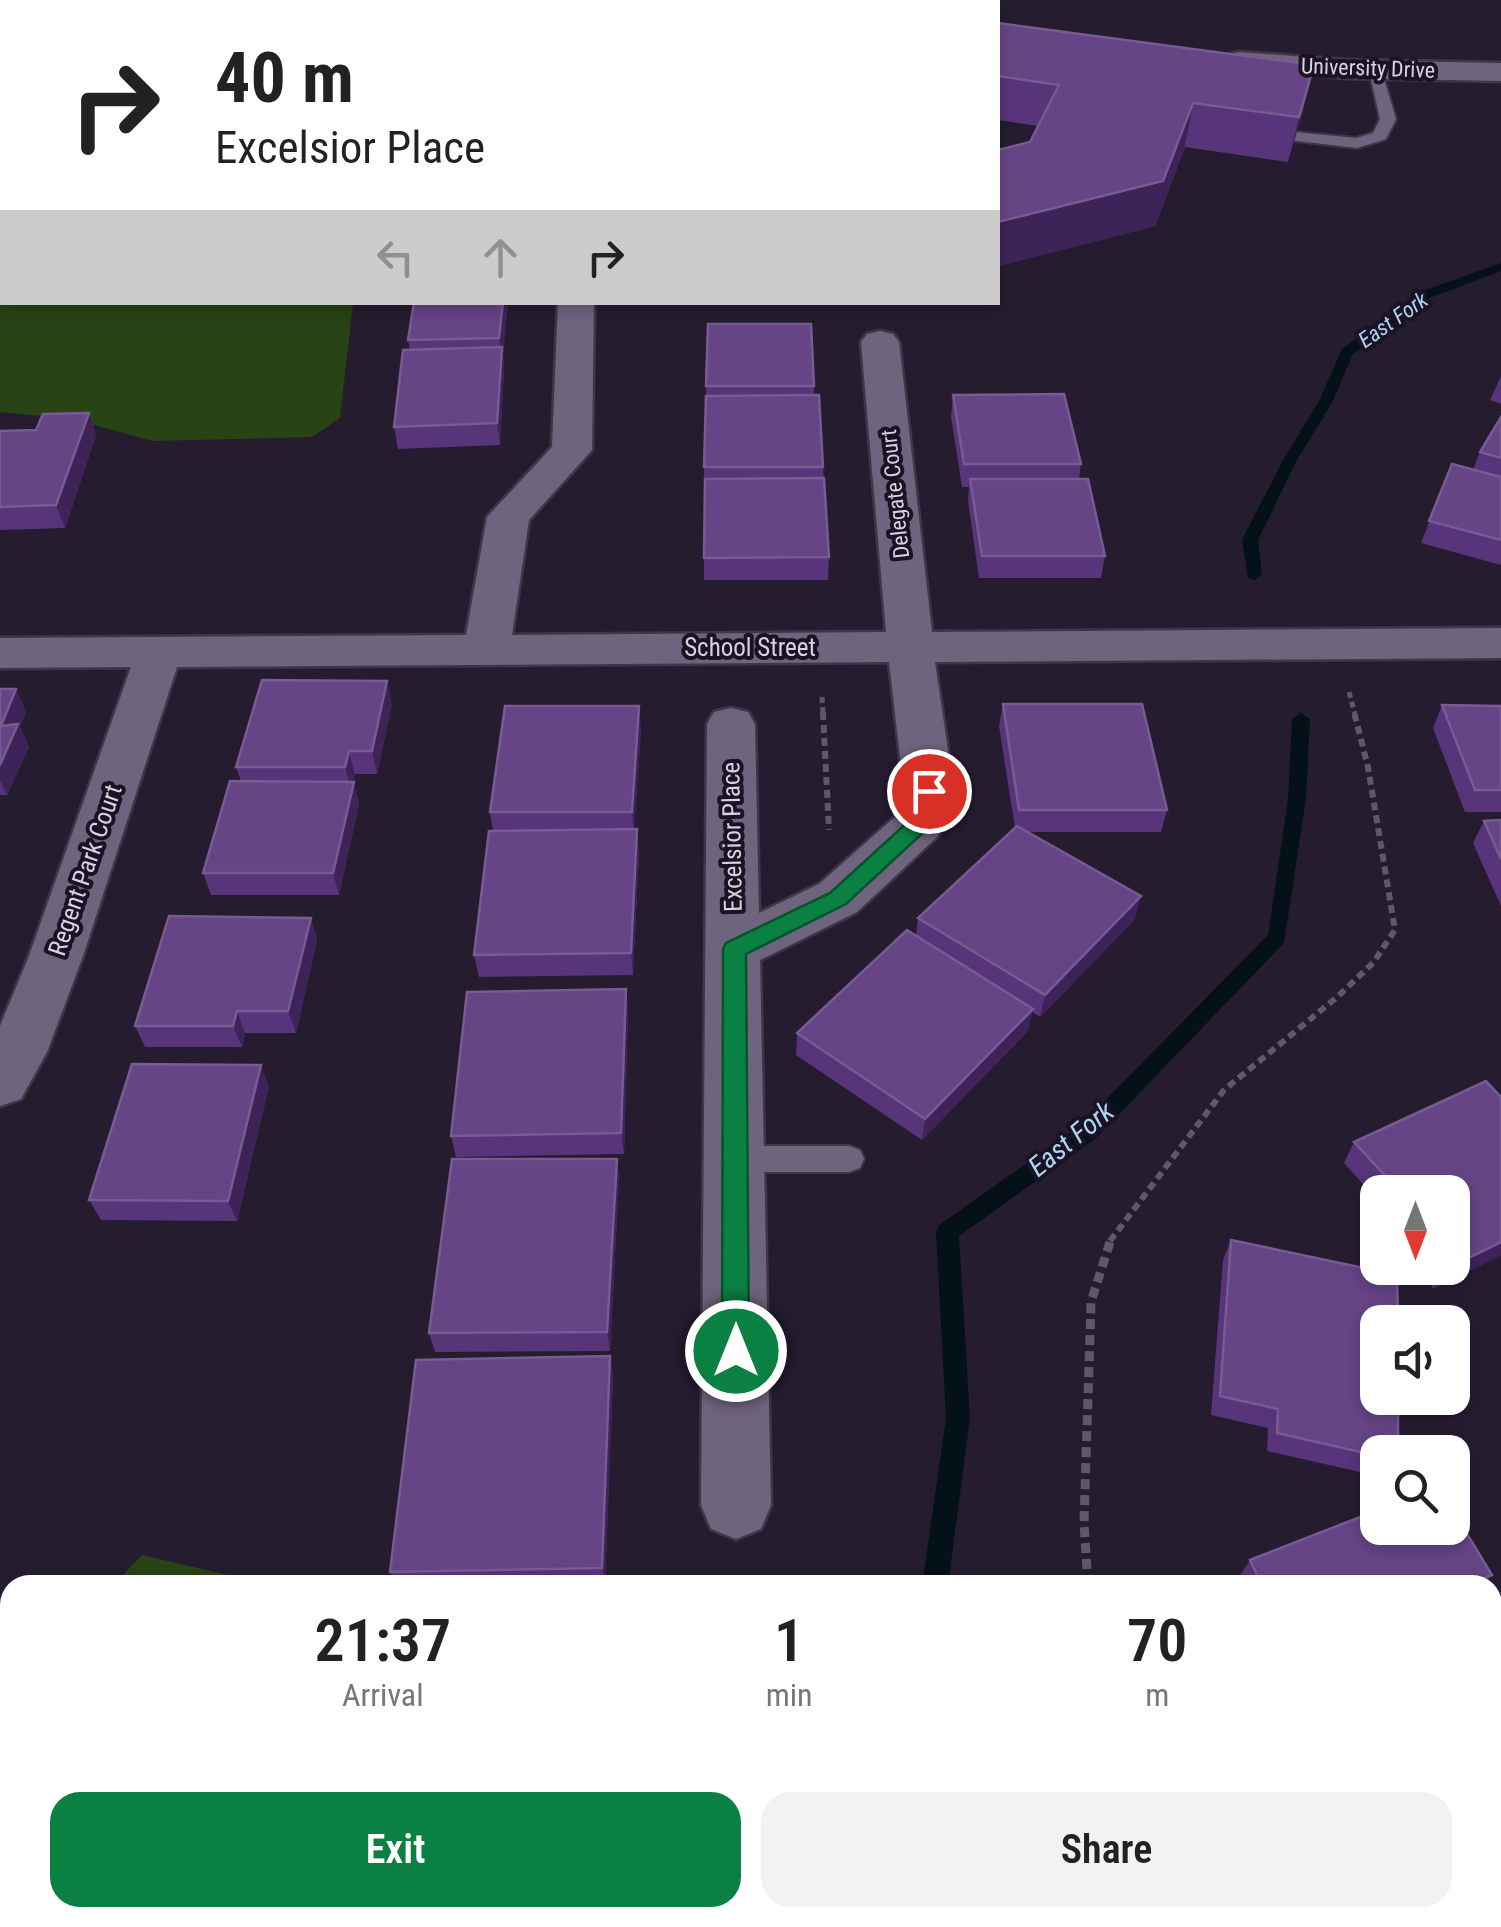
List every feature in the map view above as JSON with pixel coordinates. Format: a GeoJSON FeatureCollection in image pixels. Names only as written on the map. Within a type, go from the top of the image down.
{"type":"FeatureCollection","features":[{"type":"Feature","properties":{"kind":"street","name":"University Drive"},"geometry":{"type":"LineString","coordinates":[[1218,59],[1373,70],[1501,72]]}},
{"type":"Feature","properties":{"kind":"street"},"geometry":{"type":"LineString","coordinates":[[488,649],[508,517],[572,450],[576,305]]}},
{"type":"Feature","properties":{"kind":"street","name":"Delegate Court"},"geometry":{"type":"LineString","coordinates":[[880,342],[910,646]]}},
{"type":"Feature","properties":{"kind":"street","name":"School Street"},"geometry":{"type":"LineString","coordinates":[[0,654],[1501,643]]}},
{"type":"Feature","properties":{"kind":"street","name":"Excelsior Place"},"geometry":{"type":"LineString","coordinates":[[734,949],[832,901],[920,823],[929,791],[910,646]]}},
{"type":"Feature","properties":{"kind":"street","name":"Regent Park Court"},"geometry":{"type":"LineString","coordinates":[[0,1082],[18,1052],[56,956],[158,652]]}},
{"type":"Feature","properties":{"kind":"street","name":"Excelsior Place"},"geometry":{"type":"LineString","coordinates":[[731,724],[736,1505]]}},
{"type":"Feature","properties":{"kind":"lane"},"geometry":{"type":"LineString","coordinates":[[1295,137],[1357,143],[1380,136],[1388,118],[1373,70]]}},
{"type":"Feature","properties":{"kind":"lane"},"geometry":{"type":"LineString","coordinates":[[735,1159],[849,1159]]}},
{"type":"Feature","properties":{"kind":"path"},"geometry":{"type":"LineString","coordinates":[[1087,1575],[1084,1524],[1090,1302],[1111,1237],[1224,1090],[1336,998],[1373,963],[1395,930],[1368,767],[1346,681]]}},
{"type":"Feature","properties":{"kind":"path"},"geometry":{"type":"LineString","coordinates":[[822,686],[832,901]]}},
{"type":"Feature","properties":{"kind":"green space"},"geometry":{"type":"Polygon","coordinates":[[[0,305],[353,305],[340,418],[312,437],[152,441],[72,419],[0,412],[0,305]]]}},
{"type":"Feature","properties":{"kind":"green space"},"geometry":{"type":"Polygon","coordinates":[[[142,1555],[228,1575],[123,1575],[142,1555]]]}},
{"type":"Feature","properties":{"kind":"building"},"geometry":{"type":"Polygon","coordinates":[[[1000,23],[1314,65],[1299,117],[1193,103],[1163,181],[1000,222],[1000,150],[1030,142],[1059,85],[1000,76],[1000,23]]]}},
{"type":"Feature","properties":{"kind":"building"},"geometry":{"type":"Polygon","coordinates":[[[414,305],[503,305],[499,338],[408,340],[414,305]]]}},
{"type":"Feature","properties":{"kind":"building"},"geometry":{"type":"Polygon","coordinates":[[[708,324],[811,324],[814,386],[706,386],[708,324]]]}},
{"type":"Feature","properties":{"kind":"building"},"geometry":{"type":"Polygon","coordinates":[[[502,347],[497,423],[394,427],[403,350],[502,347]]]}},
{"type":"Feature","properties":{"kind":"building"},"geometry":{"type":"Polygon","coordinates":[[[1064,394],[1081,464],[964,464],[953,395],[1064,394]]]}},
{"type":"Feature","properties":{"kind":"building"},"geometry":{"type":"Polygon","coordinates":[[[819,395],[823,467],[704,467],[706,396],[819,395]]]}},
{"type":"Feature","properties":{"kind":"building"},"geometry":{"type":"Polygon","coordinates":[[[89,413],[56,505],[0,507],[0,431],[36,430],[43,414],[89,413]]]}},
{"type":"Feature","properties":{"kind":"building"},"geometry":{"type":"Polygon","coordinates":[[[1501,417],[1501,458],[1480,452],[1501,417]]]}},
{"type":"Feature","properties":{"kind":"building"},"geometry":{"type":"Polygon","coordinates":[[[1452,464],[1501,477],[1501,540],[1429,521],[1452,464]]]}},
{"type":"Feature","properties":{"kind":"building"},"geometry":{"type":"Polygon","coordinates":[[[824,478],[829,557],[704,558],[705,479],[824,478]]]}},
{"type":"Feature","properties":{"kind":"building"},"geometry":{"type":"Polygon","coordinates":[[[970,479],[1088,479],[1105,556],[982,556],[970,479]]]}},
{"type":"Feature","properties":{"kind":"building"},"geometry":{"type":"Polygon","coordinates":[[[262,680],[387,681],[372,751],[349,751],[345,767],[236,767],[262,680]]]}},
{"type":"Feature","properties":{"kind":"building"},"geometry":{"type":"Polygon","coordinates":[[[0,689],[16,689],[1,726],[18,724],[0,765],[0,689]]]}},
{"type":"Feature","properties":{"kind":"building"},"geometry":{"type":"Polygon","coordinates":[[[1003,704],[1142,704],[1167,810],[1019,810],[1003,704]]]}},
{"type":"Feature","properties":{"kind":"building"},"geometry":{"type":"Polygon","coordinates":[[[1442,705],[1501,706],[1501,790],[1475,790],[1442,705]]]}},
{"type":"Feature","properties":{"kind":"building"},"geometry":{"type":"Polygon","coordinates":[[[505,706],[639,706],[632,812],[490,812],[505,706]]]}},
{"type":"Feature","properties":{"kind":"building"},"geometry":{"type":"Polygon","coordinates":[[[230,781],[354,782],[333,873],[203,873],[230,781]]]}},
{"type":"Feature","properties":{"kind":"building"},"geometry":{"type":"Polygon","coordinates":[[[1501,820],[1501,859],[1484,821],[1501,820]]]}},
{"type":"Feature","properties":{"kind":"building"},"geometry":{"type":"Polygon","coordinates":[[[1017,826],[1141,896],[1045,995],[918,918],[1017,826]]]}},
{"type":"Feature","properties":{"kind":"building"},"geometry":{"type":"Polygon","coordinates":[[[637,829],[631,953],[474,955],[489,831],[637,829]]]}},
{"type":"Feature","properties":{"kind":"building"},"geometry":{"type":"Polygon","coordinates":[[[169,916],[311,918],[288,1011],[237,1011],[233,1026],[135,1026],[169,916]]]}},
{"type":"Feature","properties":{"kind":"building"},"geometry":{"type":"Polygon","coordinates":[[[907,930],[1033,1009],[925,1119],[797,1033],[907,930]]]}},
{"type":"Feature","properties":{"kind":"building"},"geometry":{"type":"Polygon","coordinates":[[[626,989],[621,1133],[451,1136],[467,992],[626,989]]]}},
{"type":"Feature","properties":{"kind":"building"},"geometry":{"type":"Polygon","coordinates":[[[132,1064],[261,1065],[228,1201],[89,1200],[132,1064]]]}},
{"type":"Feature","properties":{"kind":"building"},"geometry":{"type":"Polygon","coordinates":[[[1486,1081],[1501,1097],[1501,1242],[1470,1257],[1470,1175],[1384,1175],[1354,1142],[1486,1081]]]}},
{"type":"Feature","properties":{"kind":"building"},"geometry":{"type":"Polygon","coordinates":[[[452,1159],[617,1159],[607,1332],[429,1333],[452,1159]]]}},
{"type":"Feature","properties":{"kind":"building"},"geometry":{"type":"Polygon","coordinates":[[[1231,1240],[1360,1267],[1360,1285],[1397,1285],[1398,1305],[1360,1305],[1360,1415],[1398,1415],[1398,1435],[1360,1435],[1360,1452],[1277,1433],[1278,1409],[1220,1396],[1231,1240]]]}},
{"type":"Feature","properties":{"kind":"building"},"geometry":{"type":"Polygon","coordinates":[[[610,1356],[602,1568],[390,1572],[416,1360],[610,1356]]]}},
{"type":"Feature","properties":{"kind":"building"},"geometry":{"type":"Polygon","coordinates":[[[1360,1517],[1360,1545],[1470,1545],[1470,1539],[1492,1575],[1257,1575],[1250,1560],[1360,1517]]]}},
{"type":"Feature","properties":{"kind":"waterway","name":"East Fork"},"geometry":{"type":"LineString","coordinates":[[1254,575],[1250,540],[1291,458],[1325,403],[1347,352],[1422,296],[1501,267]]}},
{"type":"Feature","properties":{"kind":"waterway","name":"East Fork"},"geometry":{"type":"LineString","coordinates":[[936,1575],[958,1418],[947,1232],[1088,1132],[1277,938],[1297,799],[1301,719]]}},
{"type":"Feature","properties":{"kind":"route"},"geometry":{"type":"LineString","coordinates":[[736,1351],[734,949],[838,898],[920,823],[929,791]]}}]}
